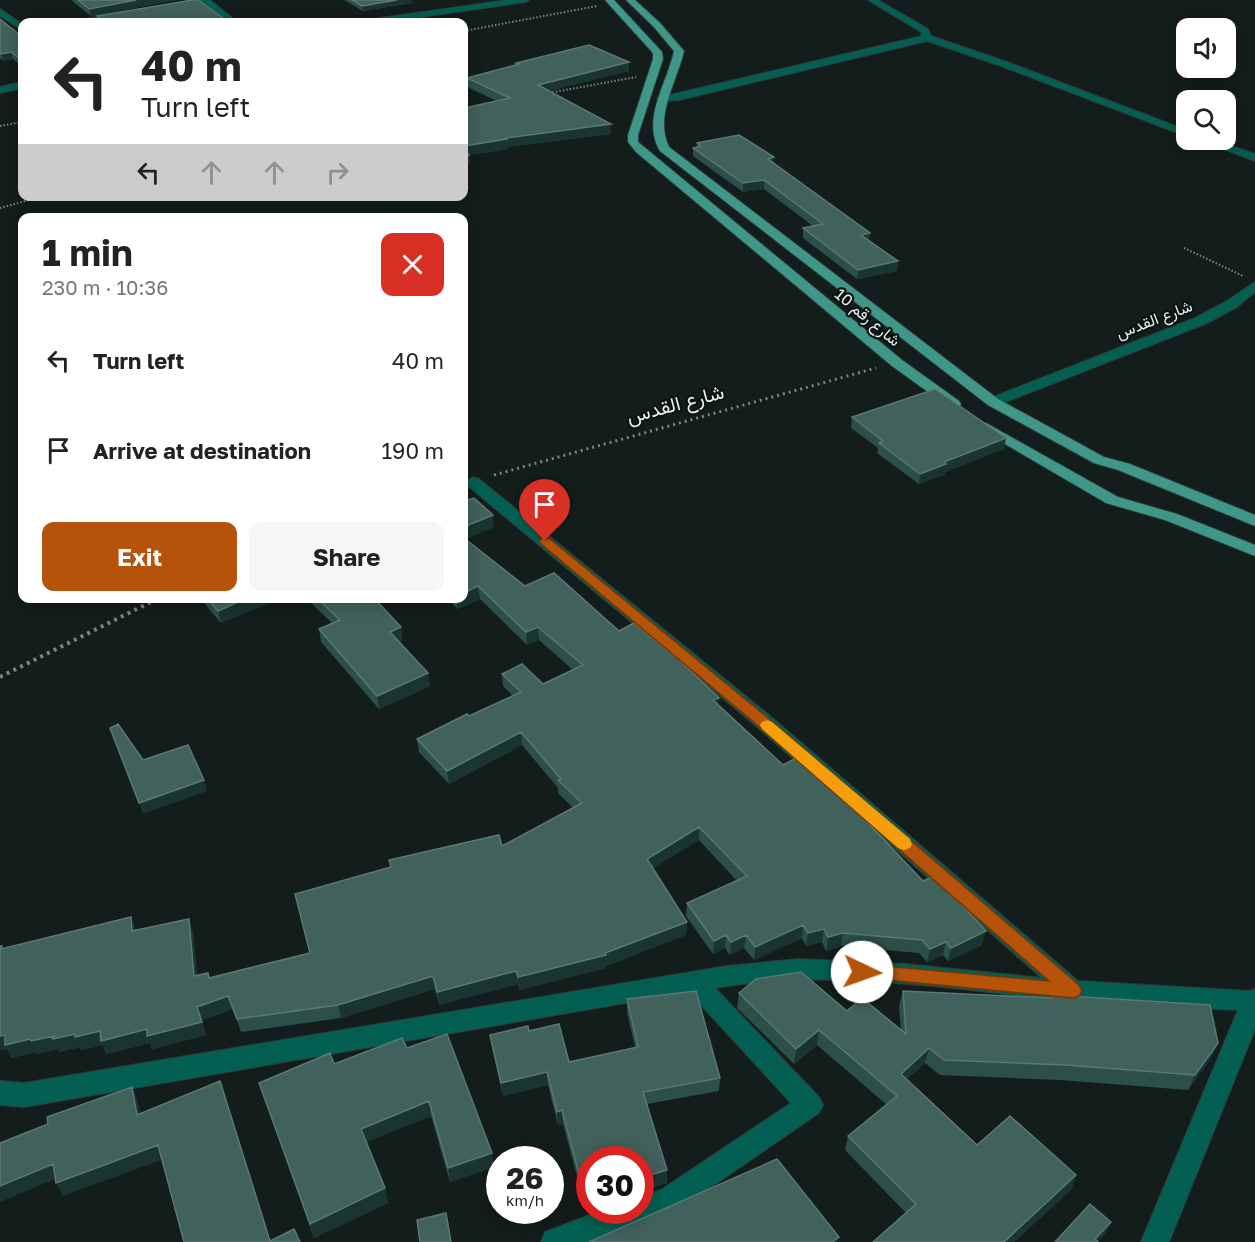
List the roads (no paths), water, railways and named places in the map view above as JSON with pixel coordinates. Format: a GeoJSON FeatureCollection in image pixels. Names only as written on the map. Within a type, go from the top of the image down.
{"type":"FeatureCollection","features":[{"type":"Feature","properties":{"kind":"main road","name":"شارع رقم 10"},"geometry":{"type":"LineString","coordinates":[[630,0],[657,24],[679,51],[678,60],[662,98],[659,139],[664,149],[993,402],[1099,460],[1124,467],[1255,521]]}},
{"type":"Feature","properties":{"kind":"main road","name":"شارع رقم 10"},"geometry":{"type":"LineString","coordinates":[[610,2],[657,52],[658,59],[633,135],[633,142],[640,150],[897,363],[974,419],[1112,500],[1171,517],[1255,551]]}},
{"type":"Feature","properties":{"kind":"street"},"geometry":{"type":"LineString","coordinates":[[169,6],[205,0],[228,18]]}},
{"type":"Feature","properties":{"kind":"street"},"geometry":{"type":"LineString","coordinates":[[400,18],[525,0]]}},
{"type":"Feature","properties":{"kind":"street"},"geometry":{"type":"LineString","coordinates":[[872,0],[925,31],[927,38]]}},
{"type":"Feature","properties":{"kind":"street"},"geometry":{"type":"LineString","coordinates":[[425,4],[440,12]]}},
{"type":"Feature","properties":{"kind":"street"},"geometry":{"type":"LineString","coordinates":[[0,12],[18,25]]}},
{"type":"Feature","properties":{"kind":"street"},"geometry":{"type":"LineString","coordinates":[[99,18],[134,12]]}},
{"type":"Feature","properties":{"kind":"street"},"geometry":{"type":"LineString","coordinates":[[662,98],[679,97],[927,38],[1004,64],[1176,129]]}},
{"type":"Feature","properties":{"kind":"street"},"geometry":{"type":"LineString","coordinates":[[0,90],[18,86]]}},
{"type":"Feature","properties":{"kind":"street"},"geometry":{"type":"LineString","coordinates":[[1233,150],[1255,158]]}},
{"type":"Feature","properties":{"kind":"street","name":"شارع القدس"},"geometry":{"type":"LineString","coordinates":[[993,402],[1200,321],[1232,304],[1250,281]]}},
{"type":"Feature","properties":{"kind":"street"},"geometry":{"type":"LineString","coordinates":[[473,482],[762,720],[1073,991]]}},
{"type":"Feature","properties":{"kind":"street"},"geometry":{"type":"LineString","coordinates":[[0,1093],[24,1095],[694,982],[799,969],[905,974],[1073,991],[1254,1000],[1155,1242]]}},
{"type":"Feature","properties":{"kind":"street"},"geometry":{"type":"LineString","coordinates":[[654,1205],[669,1200],[810,1105],[694,982]]}},
{"type":"Feature","properties":{"kind":"street"},"geometry":{"type":"LineString","coordinates":[[555,1242],[603,1224]]}}]}
